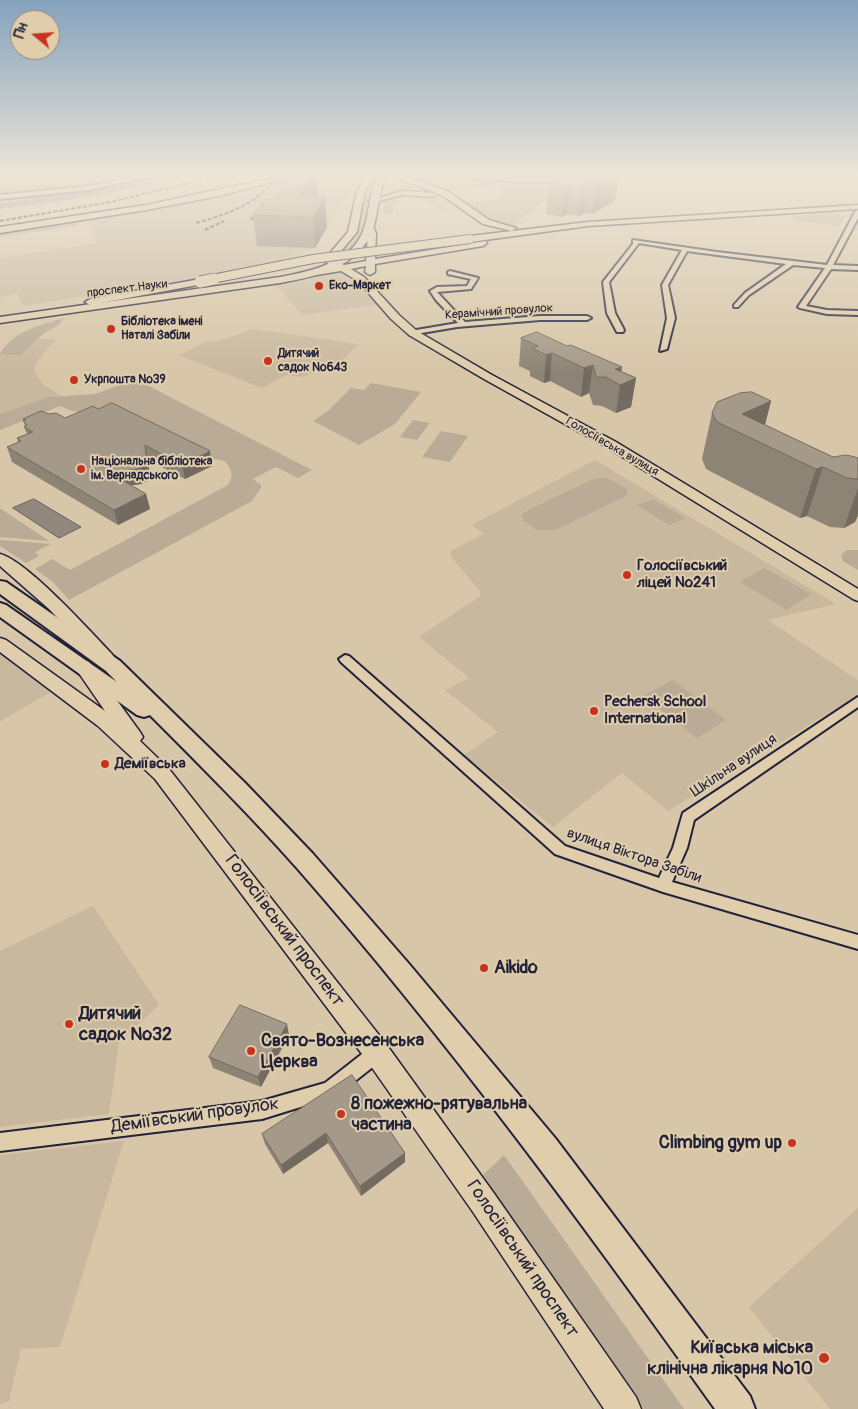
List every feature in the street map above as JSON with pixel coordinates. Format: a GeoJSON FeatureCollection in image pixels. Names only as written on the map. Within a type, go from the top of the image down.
{"type":"FeatureCollection","features":[{"type":"Feature","properties":{"kind":"highway"},"geometry":{"type":"LineString","coordinates":[[0,586],[113,666],[198,750],[305,861],[400,972],[549,1157],[738,1409]]}},
{"type":"Feature","properties":{"kind":"highway"},"geometry":{"type":"LineString","coordinates":[[3,611],[83,666],[198,750]]}},
{"type":"Feature","properties":{"kind":"main road"},"geometry":{"type":"LineString","coordinates":[[334,264],[345,242]]}},
{"type":"Feature","properties":{"kind":"main road"},"geometry":{"type":"LineString","coordinates":[[334,264],[345,258],[362,242]]}},
{"type":"Feature","properties":{"kind":"main road"},"geometry":{"type":"LineString","coordinates":[[371,242],[370,263],[373,292]]}},
{"type":"Feature","properties":{"kind":"main road","name":"проспект Науки"},"geometry":{"type":"LineString","coordinates":[[90,302],[313,259],[445,242]]}},
{"type":"Feature","properties":{"kind":"main road","name":"проспект Науки"},"geometry":{"type":"LineString","coordinates":[[0,315],[265,277],[334,264],[370,263],[420,252],[488,242]]}},
{"type":"Feature","properties":{"kind":"main road","name":"проспект Науки"},"geometry":{"type":"LineString","coordinates":[[0,320],[191,294],[301,276],[334,264]]}},
{"type":"Feature","properties":{"kind":"main road","name":"Голосіївська вулиця"},"geometry":{"type":"LineString","coordinates":[[334,264],[361,279],[395,317],[413,333],[488,377],[612,445],[858,596]]}},
{"type":"Feature","properties":{"kind":"main road"},"geometry":{"type":"LineString","coordinates":[[6,331],[30,321],[76,309]]}},
{"type":"Feature","properties":{"kind":"main road"},"geometry":{"type":"LineString","coordinates":[[0,559],[16,570],[56,605],[113,666]]}},
{"type":"Feature","properties":{"kind":"main road","name":"Голосіївський проспект"},"geometry":{"type":"LineString","coordinates":[[0,644],[66,691],[149,760],[216,842],[377,1053],[478,1195],[624,1409]]}},
{"type":"Feature","properties":{"kind":"main road"},"geometry":{"type":"LineString","coordinates":[[83,666],[149,760]]}},
{"type":"Feature","properties":{"kind":"street"},"geometry":{"type":"LineString","coordinates":[[620,330],[611,313],[606,282],[636,244],[635,242]]}},
{"type":"Feature","properties":{"kind":"street"},"geometry":{"type":"LineString","coordinates":[[639,242],[685,250],[791,263],[858,268]]}},
{"type":"Feature","properties":{"kind":"street"},"geometry":{"type":"LineString","coordinates":[[842,242],[802,307],[827,312],[858,313]]}},
{"type":"Feature","properties":{"kind":"street"},"geometry":{"type":"LineString","coordinates":[[663,349],[671,318],[665,285],[675,264],[685,250]]}},
{"type":"Feature","properties":{"kind":"street"},"geometry":{"type":"LineString","coordinates":[[736,306],[747,294],[791,263]]}},
{"type":"Feature","properties":{"kind":"street"},"geometry":{"type":"LineString","coordinates":[[450,273],[476,278],[469,288],[437,289],[432,291],[463,324]]}},
{"type":"Feature","properties":{"kind":"street","name":"Керамічний провулок"},"geometry":{"type":"LineString","coordinates":[[413,333],[463,324],[540,318],[587,318]]}},
{"type":"Feature","properties":{"kind":"street","name":"вулиця Віктора Забіли"},"geometry":{"type":"LineString","coordinates":[[346,658],[560,850],[663,886],[858,942]]}},
{"type":"Feature","properties":{"kind":"street","name":"Шкільна вулиця"},"geometry":{"type":"LineString","coordinates":[[663,886],[680,848],[688,817],[858,701]]}},
{"type":"Feature","properties":{"kind":"street","name":"Деміївський провулок"},"geometry":{"type":"LineString","coordinates":[[0,1142],[262,1110],[330,1090],[377,1053]]}},
{"type":"Feature","properties":{"kind":"shaded area"},"geometry":{"type":"Polygon","coordinates":[[[319,242],[315,248],[260,267],[229,273],[23,306],[17,294],[0,297],[0,258],[97,243],[319,242]]]}},
{"type":"Feature","properties":{"kind":"shaded area"},"geometry":{"type":"Polygon","coordinates":[[[351,242],[357,242],[349,251],[340,254],[351,242]]]}},
{"type":"Feature","properties":{"kind":"shaded area"},"geometry":{"type":"Polygon","coordinates":[[[341,272],[349,274],[355,279],[376,305],[302,315],[275,284],[341,272]]]}},
{"type":"Feature","properties":{"kind":"shaded area"},"geometry":{"type":"Polygon","coordinates":[[[64,318],[60,324],[43,334],[21,355],[0,354],[5,346],[19,335],[37,326],[64,318]]]}},
{"type":"Feature","properties":{"kind":"shaded area","name":"Дитячий садок №643"},"geometry":{"type":"Polygon","coordinates":[[[253,329],[358,344],[333,370],[324,368],[303,377],[287,375],[262,388],[179,355],[207,341],[216,342],[253,329]]]}},
{"type":"Feature","properties":{"kind":"shaded area"},"geometry":{"type":"Polygon","coordinates":[[[38,339],[56,339],[35,364],[35,373],[44,385],[61,396],[49,397],[0,414],[0,354],[21,355],[38,339]]]}},
{"type":"Feature","properties":{"kind":"shaded area"},"geometry":{"type":"Polygon","coordinates":[[[135,379],[312,470],[298,478],[276,467],[253,479],[261,485],[261,488],[252,501],[69,600],[53,582],[35,569],[52,559],[70,570],[228,485],[232,475],[225,461],[209,458],[161,426],[147,427],[69,410],[60,406],[0,430],[0,414],[49,397],[96,394],[135,379]]]}},
{"type":"Feature","properties":{"kind":"shaded area"},"geometry":{"type":"Polygon","coordinates":[[[371,383],[421,392],[395,424],[359,445],[313,421],[328,411],[351,388],[364,390],[371,383]]]}},
{"type":"Feature","properties":{"kind":"shaded area"},"geometry":{"type":"Polygon","coordinates":[[[413,420],[430,423],[417,440],[400,437],[413,420]]]}},
{"type":"Feature","properties":{"kind":"shaded area"},"geometry":{"type":"Polygon","coordinates":[[[441,431],[468,436],[450,462],[422,457],[441,431]]]}},
{"type":"Feature","properties":{"kind":"shaded area"},"geometry":{"type":"Polygon","coordinates":[[[595,460],[836,604],[768,620],[858,680],[858,695],[668,811],[622,773],[553,827],[464,755],[498,732],[445,690],[469,678],[419,637],[480,596],[481,592],[452,558],[450,551],[484,534],[472,525],[595,460]]]}},
{"type":"Feature","properties":{"kind":"shaded area"},"geometry":{"type":"Polygon","coordinates":[[[594,479],[609,479],[627,489],[627,494],[555,530],[537,530],[523,520],[522,515],[528,510],[594,479]]]}},
{"type":"Feature","properties":{"kind":"shaded area"},"geometry":{"type":"Polygon","coordinates":[[[34,499],[81,527],[59,538],[13,508],[34,499]]]}},
{"type":"Feature","properties":{"kind":"shaded area"},"geometry":{"type":"Polygon","coordinates":[[[653,499],[685,518],[669,525],[637,505],[653,499]]]}},
{"type":"Feature","properties":{"kind":"shaded area"},"geometry":{"type":"Polygon","coordinates":[[[1,509],[49,541],[0,537],[1,509]]]}},
{"type":"Feature","properties":{"kind":"shaded area"},"geometry":{"type":"Polygon","coordinates":[[[0,540],[51,544],[35,552],[39,556],[26,563],[0,546],[0,540]]]}},
{"type":"Feature","properties":{"kind":"shaded area"},"geometry":{"type":"Polygon","coordinates":[[[847,550],[858,550],[858,570],[843,561],[841,555],[847,550]]]}},
{"type":"Feature","properties":{"kind":"shaded area"},"geometry":{"type":"Polygon","coordinates":[[[764,568],[811,594],[787,610],[740,582],[764,568]]]}},
{"type":"Feature","properties":{"kind":"shaded area"},"geometry":{"type":"Polygon","coordinates":[[[0,654],[53,691],[0,721],[0,654]]]}},
{"type":"Feature","properties":{"kind":"shaded area"},"geometry":{"type":"Polygon","coordinates":[[[673,680],[726,720],[697,738],[643,696],[673,680]]]}},
{"type":"Feature","properties":{"kind":"shaded area","name":"Дитячий садок №32"},"geometry":{"type":"Polygon","coordinates":[[[93,906],[159,1005],[119,1043],[109,1114],[0,1127],[0,951],[93,906]]]}},
{"type":"Feature","properties":{"kind":"shaded area"},"geometry":{"type":"Polygon","coordinates":[[[124,1141],[60,1347],[21,1349],[9,1401],[0,1404],[0,1155],[124,1141]]]}},
{"type":"Feature","properties":{"kind":"shaded area"},"geometry":{"type":"Polygon","coordinates":[[[504,1155],[684,1409],[644,1409],[483,1175],[504,1155]]]}},
{"type":"Feature","properties":{"kind":"shaded area","name":"Київська міська клінічна лікарня №10"},"geometry":{"type":"Polygon","coordinates":[[[858,1208],[858,1409],[830,1409],[749,1307],[858,1208]]]}},
{"type":"Feature","properties":{"kind":"building"},"geometry":{"type":"Polygon","coordinates":[[[537,332],[567,346],[571,345],[622,367],[615,369],[636,378],[620,385],[606,377],[596,377],[593,365],[584,368],[552,353],[546,355],[532,348],[538,346],[521,338],[537,332]]]}},
{"type":"Feature","properties":{"kind":"building"},"geometry":{"type":"Polygon","coordinates":[[[752,392],[771,401],[742,414],[833,457],[846,455],[858,458],[858,479],[847,478],[823,467],[816,469],[717,422],[712,413],[717,402],[740,393],[752,392]]]}},
{"type":"Feature","properties":{"kind":"building","name":"Національна бібліотека ім. Вернадського"},"geometry":{"type":"Polygon","coordinates":[[[112,403],[210,451],[182,465],[145,445],[146,465],[138,469],[110,473],[146,494],[114,510],[7,447],[21,441],[17,438],[33,432],[24,427],[27,425],[23,421],[26,420],[23,419],[41,411],[49,414],[56,413],[65,418],[93,406],[98,409],[112,403]]]}},
{"type":"Feature","properties":{"kind":"building","name":"Свято-Вознесенська Церква"},"geometry":{"type":"Polygon","coordinates":[[[240,1005],[287,1024],[258,1077],[209,1057],[240,1005]]]}},
{"type":"Feature","properties":{"kind":"building","name":"8 пожежно-рятувальна частина"},"geometry":{"type":"Polygon","coordinates":[[[352,1075],[405,1153],[360,1186],[326,1133],[281,1165],[262,1134],[352,1075]]]}},
{"type":"Feature","properties":{"kind":"place","name":"Еко-Маркет"},"geometry":{"type":"Point","coordinates":[319,286]}},
{"type":"Feature","properties":{"kind":"place","name":"Бібліотека імені Наталі Забіли"},"geometry":{"type":"Point","coordinates":[111,329]}},
{"type":"Feature","properties":{"kind":"place","name":"Дитячий садок №643"},"geometry":{"type":"Point","coordinates":[268,361]}},
{"type":"Feature","properties":{"kind":"place","name":"Укрпошта №39"},"geometry":{"type":"Point","coordinates":[74,380]}},
{"type":"Feature","properties":{"kind":"place","name":"Національна бібліотека ім. Вернадського"},"geometry":{"type":"Point","coordinates":[81,469]}},
{"type":"Feature","properties":{"kind":"place","name":"Голосіївський ліцей №241"},"geometry":{"type":"Point","coordinates":[627,575]}},
{"type":"Feature","properties":{"kind":"place","name":"Pechersk School International"},"geometry":{"type":"Point","coordinates":[594,711]}},
{"type":"Feature","properties":{"kind":"place","name":"Деміївська"},"geometry":{"type":"Point","coordinates":[105,764]}},
{"type":"Feature","properties":{"kind":"place","name":"Aikido"},"geometry":{"type":"Point","coordinates":[484,968]}},
{"type":"Feature","properties":{"kind":"place","name":"Дитячий садок №32"},"geometry":{"type":"Point","coordinates":[69,1024]}},
{"type":"Feature","properties":{"kind":"place","name":"Свято-Вознесенська Церква"},"geometry":{"type":"Point","coordinates":[251,1051]}},
{"type":"Feature","properties":{"kind":"place","name":"8 пожежно-рятувальна частина"},"geometry":{"type":"Point","coordinates":[341,1114]}},
{"type":"Feature","properties":{"kind":"place","name":"Climbing gym up"},"geometry":{"type":"Point","coordinates":[792,1143]}},
{"type":"Feature","properties":{"kind":"place","name":"Київська міська клінічна лікарня №10"},"geometry":{"type":"Point","coordinates":[824,1358]}}]}
